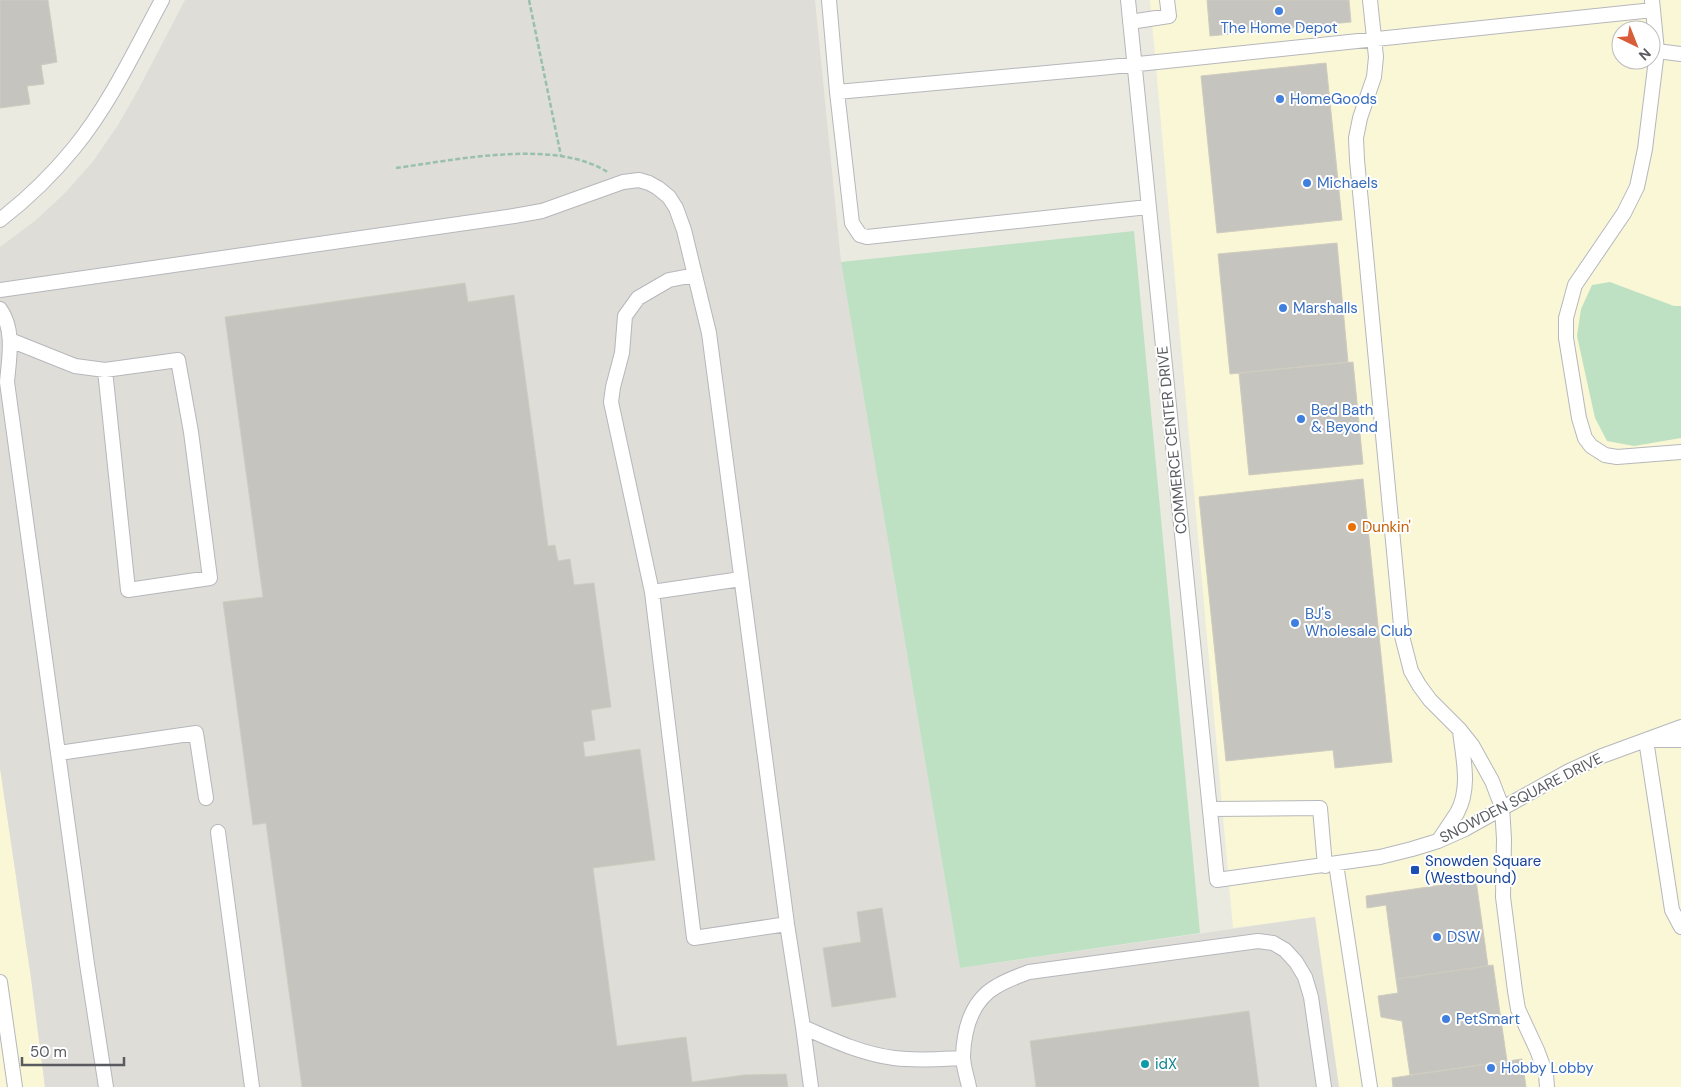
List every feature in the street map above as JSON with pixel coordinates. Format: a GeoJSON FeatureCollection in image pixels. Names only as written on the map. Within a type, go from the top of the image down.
{"type":"FeatureCollection","features":[{"type":"Feature","properties":{"kind":"street"},"geometry":{"type":"LineString","coordinates":[[0,220],[50,175],[75,147],[103,107],[162,0]]}},
{"type":"Feature","properties":{"kind":"street"},"geometry":{"type":"LineString","coordinates":[[828,0],[852,223],[860,235],[867,237],[1148,207]]}},
{"type":"Feature","properties":{"kind":"street","name":"COMMERCE CENTER DRIVE"},"geometry":{"type":"LineString","coordinates":[[1128,0],[1217,880]]}},
{"type":"Feature","properties":{"kind":"street"},"geometry":{"type":"LineString","coordinates":[[1130,22],[1169,16],[1168,0]]}},
{"type":"Feature","properties":{"kind":"street"},"geometry":{"type":"LineString","coordinates":[[1370,0],[1376,57],[1374,77],[1360,118],[1356,138],[1356,160],[1402,636],[1406,658],[1419,685],[1430,700],[1472,745],[1492,781],[1502,807],[1504,838],[1503,897],[1515,991],[1518,1009],[1546,1074],[1547,1087]]}},
{"type":"Feature","properties":{"kind":"street"},"geometry":{"type":"LineString","coordinates":[[837,92],[1134,64],[1652,5],[1654,20]]}},
{"type":"Feature","properties":{"kind":"street"},"geometry":{"type":"LineString","coordinates":[[1661,52],[1681,54]]}},
{"type":"Feature","properties":{"kind":"street"},"geometry":{"type":"LineString","coordinates":[[1655,70],[1645,149],[1636,187],[1624,213],[1575,285],[1566,318],[1566,338],[1579,418],[1585,438],[1591,446],[1605,455],[1617,458],[1681,452]]}},
{"type":"Feature","properties":{"kind":"street"},"geometry":{"type":"LineString","coordinates":[[0,290],[514,216],[556,206],[623,182],[639,180],[649,183],[669,197],[679,215],[696,275],[709,333],[787,924],[804,1027],[811,1087]]}},
{"type":"Feature","properties":{"kind":"street"},"geometry":{"type":"LineString","coordinates":[[696,275],[668,280],[638,298],[624,316],[622,353],[611,402],[652,592],[694,938],[787,924]]}},
{"type":"Feature","properties":{"kind":"street"},"geometry":{"type":"LineString","coordinates":[[0,309],[6,320],[11,348],[3,386],[59,754],[87,964],[106,1087]]}},
{"type":"Feature","properties":{"kind":"street"},"geometry":{"type":"LineString","coordinates":[[10,340],[75,366],[105,370],[178,360],[191,432],[210,578],[128,590],[105,370]]}},
{"type":"Feature","properties":{"kind":"street"},"geometry":{"type":"LineString","coordinates":[[652,592],[741,579]]}},
{"type":"Feature","properties":{"kind":"street","name":"SNOWDEN SQUARE DRIVE"},"geometry":{"type":"LineString","coordinates":[[1217,880],[1331,865],[1396,853],[1438,841],[1465,829],[1569,771],[1602,756],[1681,727]]}},
{"type":"Feature","properties":{"kind":"street"},"geometry":{"type":"LineString","coordinates":[[1438,841],[1457,812],[1463,798],[1466,782],[1460,730]]}},
{"type":"Feature","properties":{"kind":"street"},"geometry":{"type":"LineString","coordinates":[[59,754],[196,733],[206,798]]}},
{"type":"Feature","properties":{"kind":"street"},"geometry":{"type":"LineString","coordinates":[[1646,740],[1672,910],[1681,927]]}},
{"type":"Feature","properties":{"kind":"street","name":"SNOWDEN SQUARE DRIVE"},"geometry":{"type":"LineString","coordinates":[[1646,740],[1681,740]]}},
{"type":"Feature","properties":{"kind":"street"},"geometry":{"type":"LineString","coordinates":[[1210,809],[1320,808],[1370,1087]]}},
{"type":"Feature","properties":{"kind":"street"},"geometry":{"type":"LineString","coordinates":[[218,832],[252,1087]]}},
{"type":"Feature","properties":{"kind":"street"},"geometry":{"type":"LineString","coordinates":[[968,1087],[963,1058],[968,1023],[977,1002],[1004,982],[1029,972],[1258,942],[1273,943],[1285,950],[1296,962],[1305,977],[1311,997],[1324,1087]]}},
{"type":"Feature","properties":{"kind":"street"},"geometry":{"type":"LineString","coordinates":[[0,982],[14,1087]]}},
{"type":"Feature","properties":{"kind":"street"},"geometry":{"type":"LineString","coordinates":[[804,1027],[841,1044],[893,1058],[916,1060],[963,1058]]}},
{"type":"Feature","properties":{"kind":"path"},"geometry":{"type":"LineString","coordinates":[[530,0],[561,156]]}},
{"type":"Feature","properties":{"kind":"path"},"geometry":{"type":"LineString","coordinates":[[396,168],[466,158],[522,154],[561,156],[601,168],[623,182]]}},
{"type":"Feature","properties":{"kind":"shaded area"},"geometry":{"type":"Polygon","coordinates":[[[185,0],[815,0],[841,262],[960,968],[1315,917],[1339,1087],[45,1087],[0,768],[0,247],[36,220],[66,192],[94,160],[118,125],[138,90],[185,0]]]}},
{"type":"Feature","properties":{"kind":"shaded area"},"geometry":{"type":"Polygon","coordinates":[[[1150,0],[1681,0],[1681,1087],[1339,1087],[1315,917],[1233,928],[1150,0]]]}},
{"type":"Feature","properties":{"kind":"shaded area"},"geometry":{"type":"Polygon","coordinates":[[[0,768],[31,978],[45,1087],[0,1087],[0,768]]]}},
{"type":"Feature","properties":{"kind":"green space"},"geometry":{"type":"Polygon","coordinates":[[[1134,231],[1200,933],[960,968],[841,262],[1134,231]]]}},
{"type":"Feature","properties":{"kind":"green space"},"geometry":{"type":"Polygon","coordinates":[[[1610,282],[1674,306],[1681,306],[1681,438],[1634,446],[1607,441],[1595,418],[1577,336],[1581,309],[1592,285],[1610,282]]]}},
{"type":"Feature","properties":{"kind":"building"},"geometry":{"type":"Polygon","coordinates":[[[0,0],[48,0],[57,62],[41,65],[44,84],[27,86],[30,104],[0,108],[0,0]]]}},
{"type":"Feature","properties":{"kind":"building","name":"The Home Depot"},"geometry":{"type":"Polygon","coordinates":[[[1207,0],[1349,0],[1351,22],[1210,36],[1207,0]]]}},
{"type":"Feature","properties":{"kind":"building"},"geometry":{"type":"Polygon","coordinates":[[[1326,63],[1342,220],[1217,233],[1201,76],[1326,63]]]}},
{"type":"Feature","properties":{"kind":"building","name":"Marshalls"},"geometry":{"type":"Polygon","coordinates":[[[1337,243],[1348,362],[1230,374],[1218,254],[1337,243]]]}},
{"type":"Feature","properties":{"kind":"building"},"geometry":{"type":"Polygon","coordinates":[[[465,283],[468,302],[514,295],[548,546],[555,545],[558,561],[570,559],[574,585],[594,583],[611,707],[591,710],[595,740],[583,742],[585,757],[640,749],[655,860],[593,868],[617,1046],[686,1037],[692,1082],[744,1075],[786,1074],[788,1087],[302,1087],[266,823],[253,825],[223,602],[263,597],[225,317],[465,283]]]}},
{"type":"Feature","properties":{"kind":"building","name":"Bed Bath & Beyond"},"geometry":{"type":"Polygon","coordinates":[[[1353,362],[1363,464],[1249,475],[1239,373],[1353,362]]]}},
{"type":"Feature","properties":{"kind":"building","name":"BJ's Wholesale Club"},"geometry":{"type":"Polygon","coordinates":[[[1363,479],[1392,762],[1335,768],[1333,750],[1226,761],[1199,497],[1363,479]]]}},
{"type":"Feature","properties":{"kind":"building","name":"DSW"},"geometry":{"type":"Polygon","coordinates":[[[1476,880],[1488,966],[1396,979],[1386,905],[1367,908],[1366,896],[1476,880]]]}},
{"type":"Feature","properties":{"kind":"building"},"geometry":{"type":"Polygon","coordinates":[[[882,908],[896,997],[832,1007],[823,948],[861,942],[857,912],[882,908]]]}},
{"type":"Feature","properties":{"kind":"building","name":"PetSmart"},"geometry":{"type":"Polygon","coordinates":[[[1493,965],[1507,1061],[1410,1075],[1402,1021],[1381,1017],[1378,996],[1398,993],[1396,979],[1493,965]]]}},
{"type":"Feature","properties":{"kind":"building","name":"idX"},"geometry":{"type":"Polygon","coordinates":[[[1249,1011],[1259,1087],[1036,1087],[1030,1041],[1249,1011]]]}},
{"type":"Feature","properties":{"kind":"building","name":"Hobby Lobby"},"geometry":{"type":"Polygon","coordinates":[[[1522,1059],[1526,1087],[1393,1087],[1392,1078],[1522,1059]]]}},
{"type":"Feature","properties":{"kind":"place","name":"The Home Depot"},"geometry":{"type":"Point","coordinates":[1279,11]}},
{"type":"Feature","properties":{"kind":"place","name":"HomeGoods"},"geometry":{"type":"Point","coordinates":[1280,99]}},
{"type":"Feature","properties":{"kind":"place","name":"Michaels"},"geometry":{"type":"Point","coordinates":[1307,183]}},
{"type":"Feature","properties":{"kind":"place","name":"Marshalls"},"geometry":{"type":"Point","coordinates":[1283,308]}},
{"type":"Feature","properties":{"kind":"place","name":"Bed Bath & Beyond"},"geometry":{"type":"Point","coordinates":[1301,419]}},
{"type":"Feature","properties":{"kind":"place","name":"Dunkin'"},"geometry":{"type":"Point","coordinates":[1352,527]}},
{"type":"Feature","properties":{"kind":"place","name":"BJ's Wholesale Club"},"geometry":{"type":"Point","coordinates":[1295,623]}},
{"type":"Feature","properties":{"kind":"place","name":"Snowden Square (Westbound)"},"geometry":{"type":"Point","coordinates":[1415,870]}},
{"type":"Feature","properties":{"kind":"place","name":"DSW"},"geometry":{"type":"Point","coordinates":[1437,937]}},
{"type":"Feature","properties":{"kind":"place","name":"PetSmart"},"geometry":{"type":"Point","coordinates":[1446,1019]}},
{"type":"Feature","properties":{"kind":"place","name":"idX"},"geometry":{"type":"Point","coordinates":[1145,1064]}},
{"type":"Feature","properties":{"kind":"place","name":"Hobby Lobby"},"geometry":{"type":"Point","coordinates":[1491,1068]}}]}
